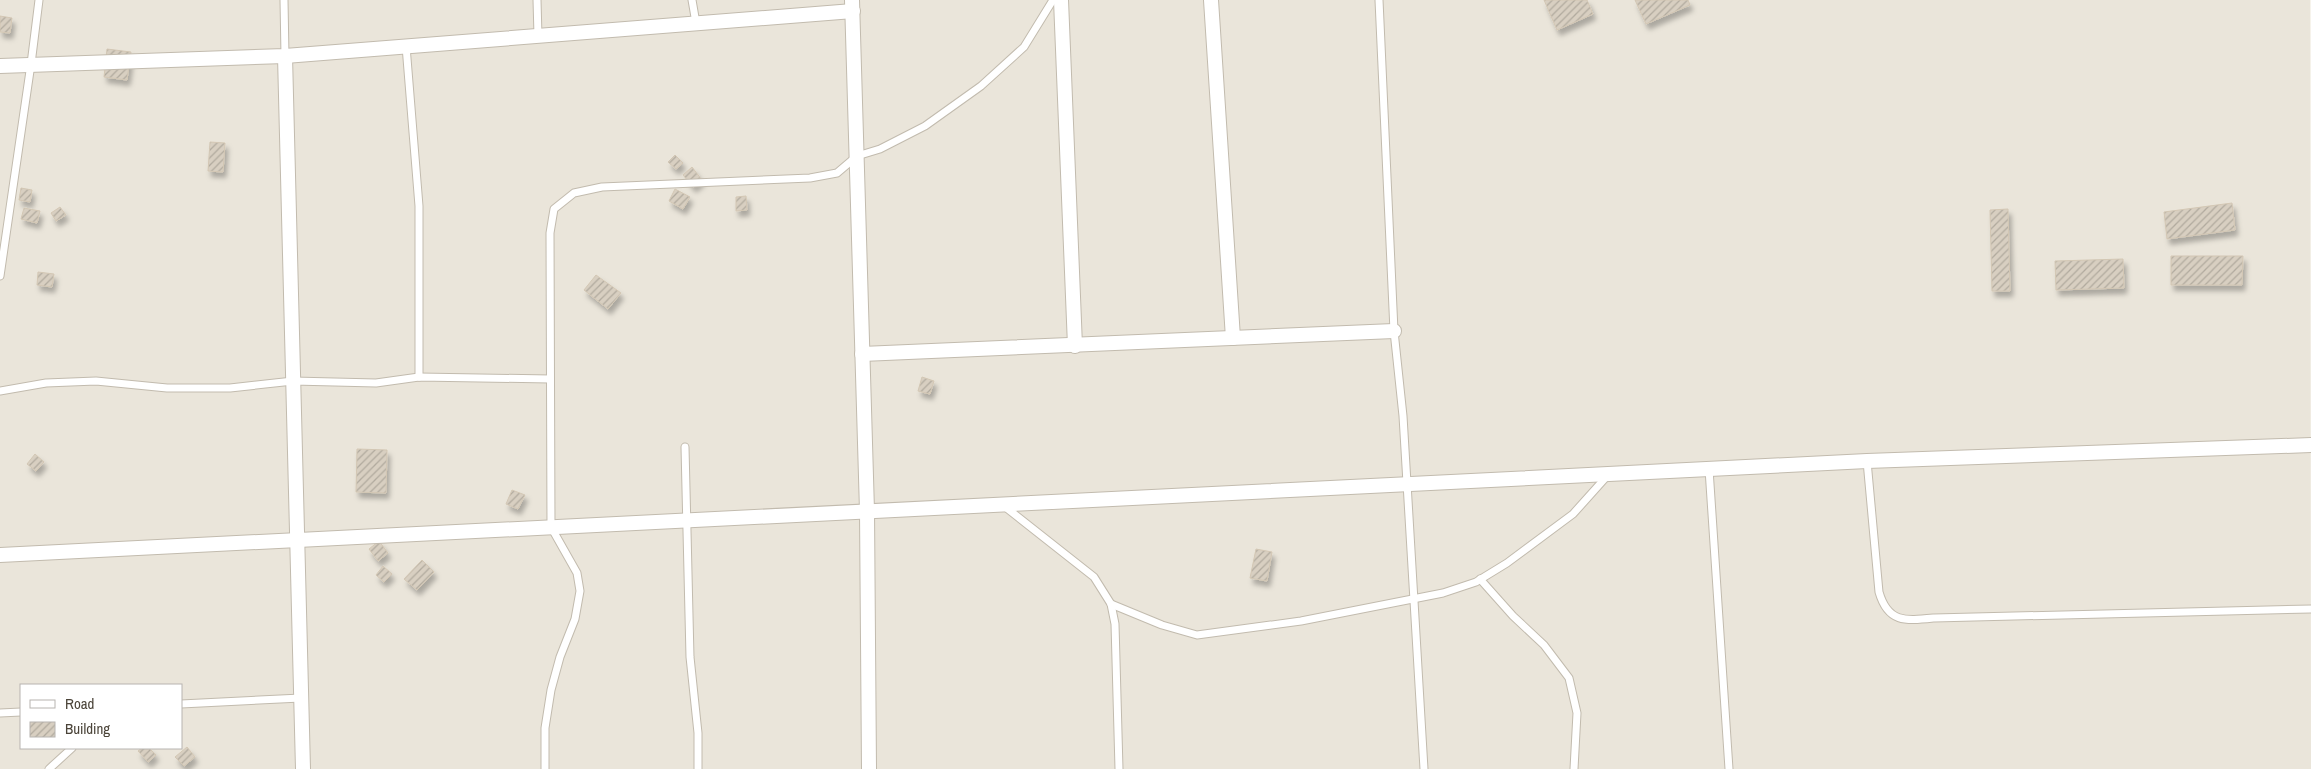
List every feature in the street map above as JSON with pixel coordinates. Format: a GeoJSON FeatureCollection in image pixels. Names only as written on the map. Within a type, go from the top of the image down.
{"type":"FeatureCollection","features":[{"type":"Feature","properties":{"kind":"street"},"geometry":{"type":"LineString","coordinates":[[1061,0],[1076,346]]}},
{"type":"Feature","properties":{"kind":"street"},"geometry":{"type":"LineString","coordinates":[[1211,0],[1233,338]]}},
{"type":"Feature","properties":{"kind":"street"},"geometry":{"type":"LineString","coordinates":[[0,66],[285,56],[696,23],[853,5],[867,512],[869,769]]}},
{"type":"Feature","properties":{"kind":"street"},"geometry":{"type":"LineString","coordinates":[[285,56],[303,769]]}},
{"type":"Feature","properties":{"kind":"street"},"geometry":{"type":"LineString","coordinates":[[862,354],[1394,332]]}},
{"type":"Feature","properties":{"kind":"street"},"geometry":{"type":"LineString","coordinates":[[0,555],[1709,469],[2311,445]]}},
{"type":"Feature","properties":{"kind":"lane"},"geometry":{"type":"LineString","coordinates":[[0,276],[39,0]]}},
{"type":"Feature","properties":{"kind":"lane"},"geometry":{"type":"LineString","coordinates":[[284,0],[285,56]]}},
{"type":"Feature","properties":{"kind":"lane"},"geometry":{"type":"LineString","coordinates":[[537,0],[538,36]]}},
{"type":"Feature","properties":{"kind":"lane"},"geometry":{"type":"LineString","coordinates":[[692,0],[696,23]]}},
{"type":"Feature","properties":{"kind":"lane"},"geometry":{"type":"LineString","coordinates":[[545,769],[545,728],[551,690],[560,657],[575,619],[580,591],[577,572],[550,527],[550,233],[554,209],[574,192],[602,187],[810,178],[837,173],[857,156],[880,149],[925,126],[981,86],[1024,47],[1053,0]]}},
{"type":"Feature","properties":{"kind":"lane"},"geometry":{"type":"LineString","coordinates":[[1379,0],[1394,332],[1403,416],[1424,769]]}},
{"type":"Feature","properties":{"kind":"lane"},"geometry":{"type":"LineString","coordinates":[[406,46],[419,206],[419,377]]}},
{"type":"Feature","properties":{"kind":"lane"},"geometry":{"type":"LineString","coordinates":[[0,391],[54,383],[96,381],[167,388],[230,388],[293,381],[376,382],[419,377],[550,379]]}},
{"type":"Feature","properties":{"kind":"lane"},"geometry":{"type":"LineString","coordinates":[[685,447],[690,657],[698,734],[698,769]]}},
{"type":"Feature","properties":{"kind":"lane"},"geometry":{"type":"LineString","coordinates":[[1867,462],[1879,592],[1883,605],[1892,616],[1912,620],[2311,609]]}},
{"type":"Feature","properties":{"kind":"lane"},"geometry":{"type":"LineString","coordinates":[[1709,469],[1729,769]]}},
{"type":"Feature","properties":{"kind":"lane"},"geometry":{"type":"LineString","coordinates":[[1111,604],[1162,626],[1197,635],[1300,621],[1443,593],[1480,579],[1507,563],[1573,514],[1608,474]]}},
{"type":"Feature","properties":{"kind":"lane"},"geometry":{"type":"LineString","coordinates":[[1002,505],[1094,577],[1111,604],[1115,624],[1119,769]]}},
{"type":"Feature","properties":{"kind":"lane"},"geometry":{"type":"LineString","coordinates":[[1480,579],[1513,616],[1544,645],[1569,678],[1577,713],[1574,769]]}},
{"type":"Feature","properties":{"kind":"lane"},"geometry":{"type":"LineString","coordinates":[[182,704],[301,698]]}},
{"type":"Feature","properties":{"kind":"lane"},"geometry":{"type":"LineString","coordinates":[[0,713],[20,712]]}},
{"type":"Feature","properties":{"kind":"lane"},"geometry":{"type":"LineString","coordinates":[[49,769],[71,749]]}},
{"type":"Feature","properties":{"kind":"shaded area"},"geometry":{"type":"Polygon","coordinates":[[[0,0],[2310,0],[2311,769],[0,769],[0,0]]]}},
{"type":"Feature","properties":{"kind":"building"},"geometry":{"type":"Polygon","coordinates":[[[1544,0],[1587,0],[1593,14],[1557,30],[1544,0]]]}},
{"type":"Feature","properties":{"kind":"building"},"geometry":{"type":"Polygon","coordinates":[[[1635,0],[1688,0],[1690,5],[1646,24],[1635,0]]]}},
{"type":"Feature","properties":{"kind":"building"},"geometry":{"type":"Polygon","coordinates":[[[0,16],[12,18],[10,33],[0,32],[0,16]]]}},
{"type":"Feature","properties":{"kind":"building"},"geometry":{"type":"Polygon","coordinates":[[[107,49],[131,52],[127,80],[104,77],[107,49]]]}},
{"type":"Feature","properties":{"kind":"building"},"geometry":{"type":"Polygon","coordinates":[[[210,142],[225,143],[223,172],[208,171],[210,142]]]}},
{"type":"Feature","properties":{"kind":"building"},"geometry":{"type":"Polygon","coordinates":[[[675,155],[683,163],[676,169],[668,162],[675,155]]]}},
{"type":"Feature","properties":{"kind":"building"},"geometry":{"type":"Polygon","coordinates":[[[692,167],[702,180],[693,187],[683,175],[692,167]]]}},
{"type":"Feature","properties":{"kind":"building"},"geometry":{"type":"Polygon","coordinates":[[[21,188],[32,190],[30,202],[19,200],[21,188]]]}},
{"type":"Feature","properties":{"kind":"building"},"geometry":{"type":"Polygon","coordinates":[[[675,189],[690,197],[683,209],[669,201],[675,189]]]}},
{"type":"Feature","properties":{"kind":"building"},"geometry":{"type":"Polygon","coordinates":[[[746,196],[747,210],[736,211],[736,197],[746,196]]]}},
{"type":"Feature","properties":{"kind":"building"},"geometry":{"type":"Polygon","coordinates":[[[2232,203],[2235,230],[2167,239],[2164,212],[2232,203]]]}},
{"type":"Feature","properties":{"kind":"building"},"geometry":{"type":"Polygon","coordinates":[[[60,207],[66,215],[56,221],[51,213],[60,207]]]}},
{"type":"Feature","properties":{"kind":"building"},"geometry":{"type":"Polygon","coordinates":[[[24,208],[40,211],[37,223],[21,219],[24,208]]]}},
{"type":"Feature","properties":{"kind":"building"},"geometry":{"type":"Polygon","coordinates":[[[2008,209],[2010,291],[1992,291],[1990,210],[2008,209]]]}},
{"type":"Feature","properties":{"kind":"building"},"geometry":{"type":"Polygon","coordinates":[[[2171,256],[2243,256],[2242,285],[2171,285],[2171,256]]]}},
{"type":"Feature","properties":{"kind":"building"},"geometry":{"type":"Polygon","coordinates":[[[2123,259],[2124,288],[2056,290],[2055,261],[2123,259]]]}},
{"type":"Feature","properties":{"kind":"building"},"geometry":{"type":"Polygon","coordinates":[[[38,272],[54,274],[52,287],[37,285],[38,272]]]}},
{"type":"Feature","properties":{"kind":"building"},"geometry":{"type":"Polygon","coordinates":[[[596,275],[621,293],[608,309],[584,290],[596,275]]]}},
{"type":"Feature","properties":{"kind":"building"},"geometry":{"type":"Polygon","coordinates":[[[922,377],[934,381],[930,394],[918,391],[922,377]]]}},
{"type":"Feature","properties":{"kind":"building"},"geometry":{"type":"Polygon","coordinates":[[[357,449],[387,450],[386,493],[356,492],[357,449]]]}},
{"type":"Feature","properties":{"kind":"building"},"geometry":{"type":"Polygon","coordinates":[[[35,454],[44,462],[36,471],[27,464],[35,454]]]}},
{"type":"Feature","properties":{"kind":"building"},"geometry":{"type":"Polygon","coordinates":[[[512,490],[525,495],[518,509],[506,504],[512,490]]]}},
{"type":"Feature","properties":{"kind":"building"},"geometry":{"type":"Polygon","coordinates":[[[379,541],[388,553],[378,561],[369,549],[379,541]]]}},
{"type":"Feature","properties":{"kind":"building"},"geometry":{"type":"Polygon","coordinates":[[[1256,549],[1272,552],[1267,581],[1250,578],[1256,549]]]}},
{"type":"Feature","properties":{"kind":"building"},"geometry":{"type":"Polygon","coordinates":[[[422,560],[434,572],[417,590],[404,579],[422,560]]]}},
{"type":"Feature","properties":{"kind":"building"},"geometry":{"type":"Polygon","coordinates":[[[383,566],[392,574],[384,582],[376,575],[383,566]]]}},
{"type":"Feature","properties":{"kind":"building"},"geometry":{"type":"Polygon","coordinates":[[[187,747],[195,757],[184,766],[175,757],[187,747]]]}},
{"type":"Feature","properties":{"kind":"building"},"geometry":{"type":"Polygon","coordinates":[[[141,749],[150,749],[156,755],[148,762],[138,751],[141,749]]]}}]}
